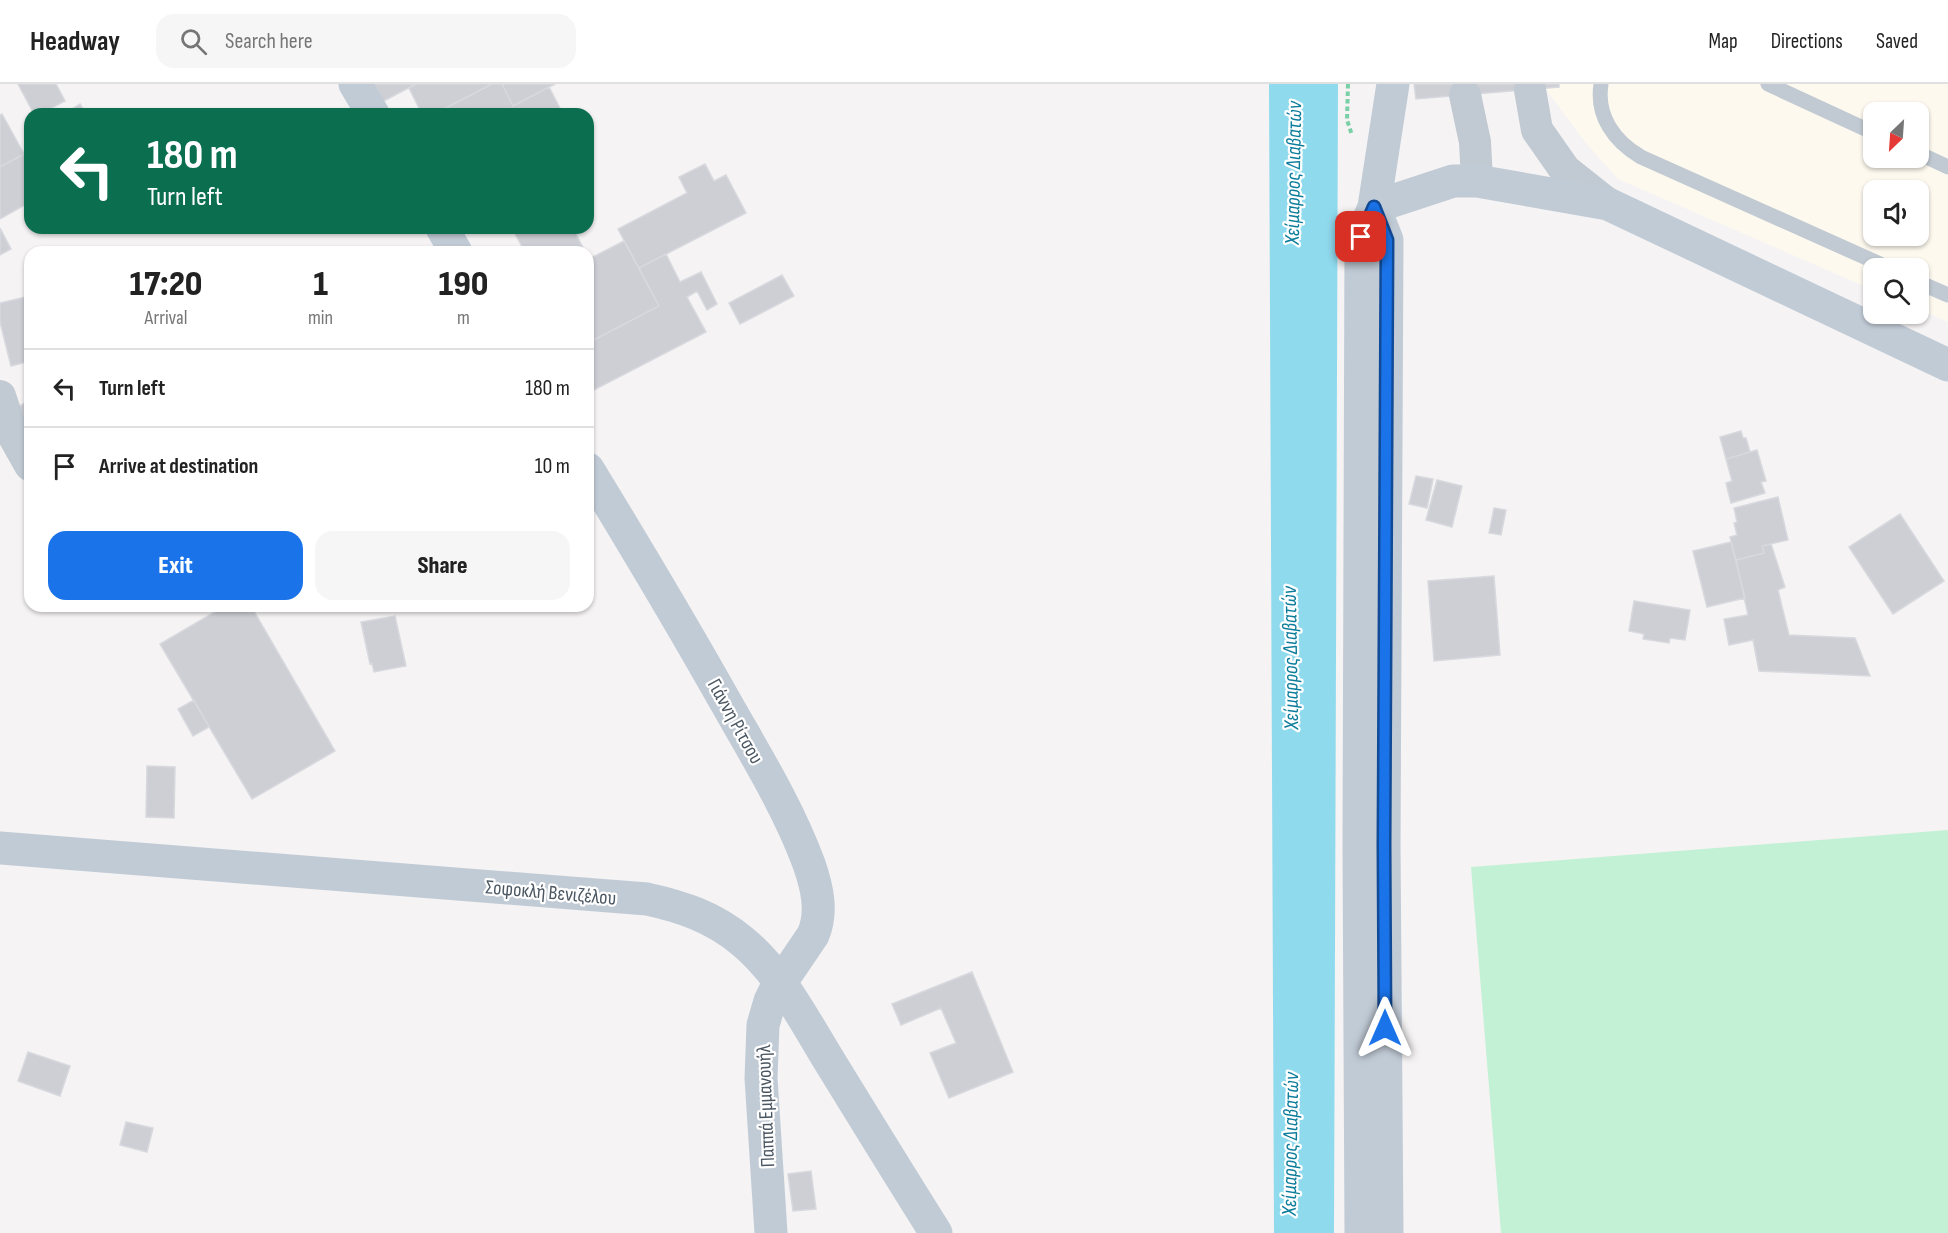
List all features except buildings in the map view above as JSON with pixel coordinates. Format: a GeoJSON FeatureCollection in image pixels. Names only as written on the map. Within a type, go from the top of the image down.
{"type":"FeatureCollection","features":[{"type":"Feature","properties":{"kind":"street"},"geometry":{"type":"LineString","coordinates":[[355,84],[369,108]]}},
{"type":"Feature","properties":{"kind":"street"},"geometry":{"type":"LineString","coordinates":[[1361,1233],[1359,833],[1361,237],[1374,207],[1393,84]]}},
{"type":"Feature","properties":{"kind":"street"},"geometry":{"type":"LineString","coordinates":[[1530,90],[1537,129],[1564,170],[1608,204],[1948,365]]}},
{"type":"Feature","properties":{"kind":"street"},"geometry":{"type":"LineString","coordinates":[[1465,95],[1474,142],[1477,181]]}},
{"type":"Feature","properties":{"kind":"street"},"geometry":{"type":"LineString","coordinates":[[1374,207],[1453,181],[1477,181],[1608,204]]}},
{"type":"Feature","properties":{"kind":"street"},"geometry":{"type":"LineString","coordinates":[[1374,207],[1387,240],[1384,845],[1387,1233]]}},
{"type":"Feature","properties":{"kind":"street"},"geometry":{"type":"LineString","coordinates":[[0,396],[13,435],[24,454]]}},
{"type":"Feature","properties":{"kind":"street","name":"Γιάννη Ρίτσου"},"geometry":{"type":"LineString","coordinates":[[594,479],[744,734],[775,790],[809,865],[819,904],[817,927],[781,982]]}},
{"type":"Feature","properties":{"kind":"street","name":"Σοφοκλή Βενιζέλου"},"geometry":{"type":"LineString","coordinates":[[0,848],[647,899],[678,906],[711,919],[744,942],[781,982],[936,1233]]}},
{"type":"Feature","properties":{"kind":"street","name":"Παππά Εμμανουήλ"},"geometry":{"type":"LineString","coordinates":[[771,1233],[760,1078],[761,1043],[763,1025],[770,1001],[781,982]]}},
{"type":"Feature","properties":{"kind":"lane"},"geometry":{"type":"LineString","coordinates":[[1601,84],[1602,108],[1607,124],[1615,137],[1627,149],[1867,258]]}},
{"type":"Feature","properties":{"kind":"lane"},"geometry":{"type":"LineString","coordinates":[[1768,84],[1863,128]]}},
{"type":"Feature","properties":{"kind":"lane"},"geometry":{"type":"LineString","coordinates":[[1929,158],[1948,167]]}},
{"type":"Feature","properties":{"kind":"lane"},"geometry":{"type":"LineString","coordinates":[[1929,287],[1948,295]]}},
{"type":"Feature","properties":{"kind":"shaded area"},"geometry":{"type":"Polygon","coordinates":[[[1542,84],[1948,84],[1948,322],[1929,313],[1929,258],[1863,258],[1863,286],[1618,179],[1585,142],[1542,84]]]}},
{"type":"Feature","properties":{"kind":"green space"},"geometry":{"type":"Polygon","coordinates":[[[1948,830],[1948,1233],[1501,1233],[1471,867],[1948,830]]]}},
{"type":"Feature","properties":{"kind":"water","name":"Χείμαρρος Διαβατών"},"geometry":{"type":"Polygon","coordinates":[[[1269,84],[1338,84],[1334,1233],[1274,1233],[1269,84]]]}},
{"type":"Feature","properties":{"kind":"route"},"geometry":{"type":"LineString","coordinates":[[1361,237],[1374,207],[1387,240],[1385,1028]]}}]}
